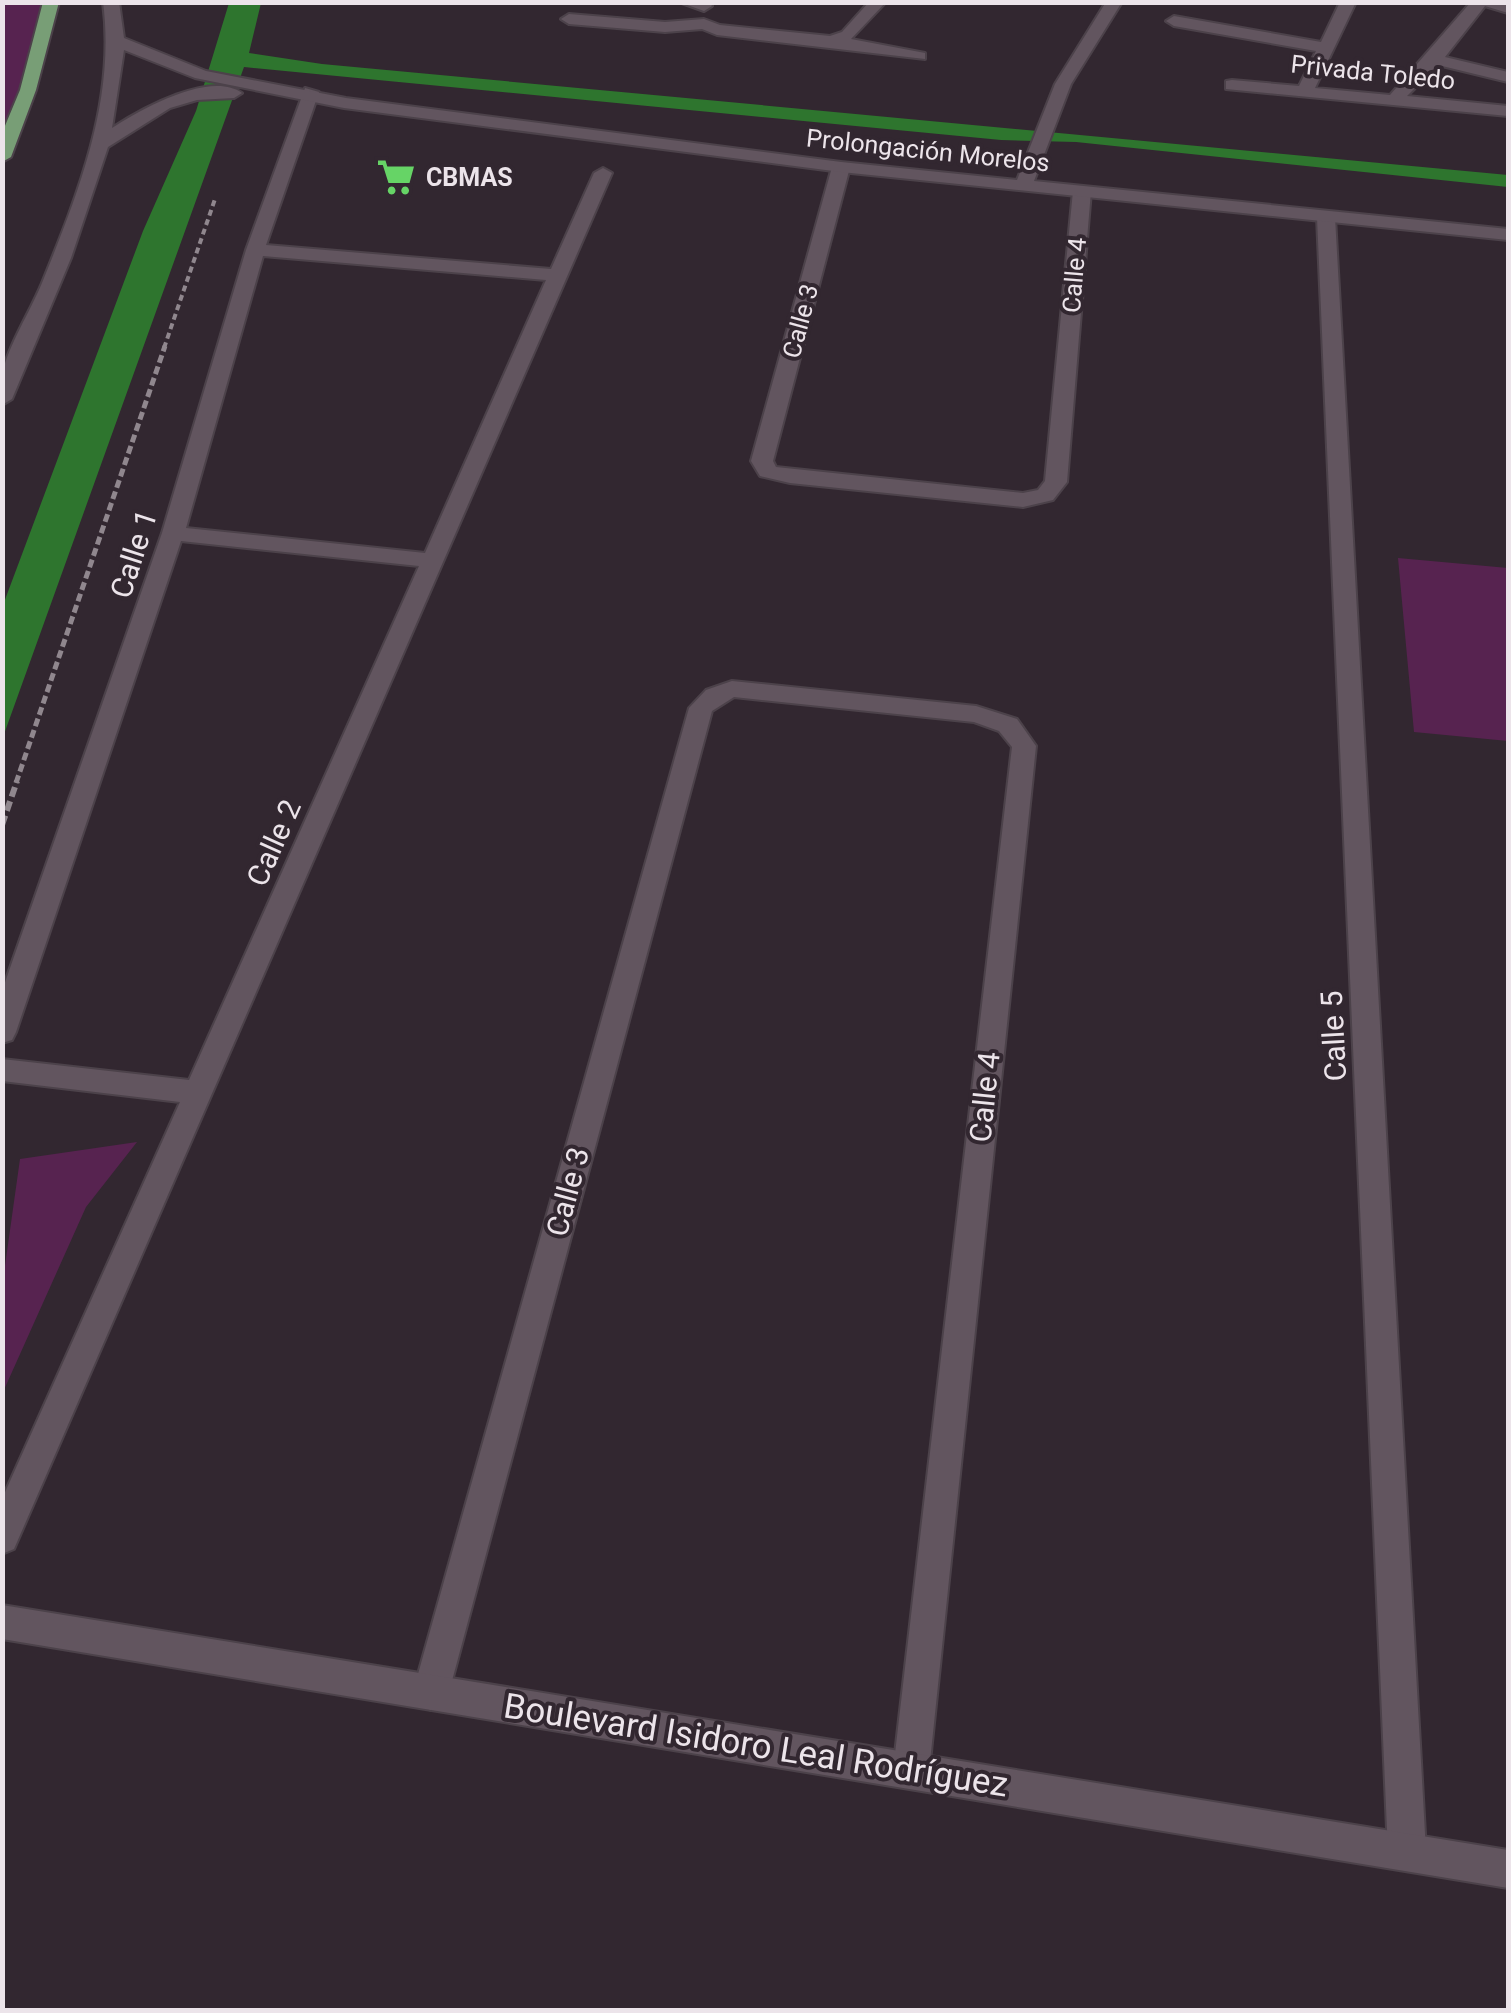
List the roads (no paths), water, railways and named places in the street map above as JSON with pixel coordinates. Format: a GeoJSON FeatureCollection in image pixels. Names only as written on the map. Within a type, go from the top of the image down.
{"type":"FeatureCollection","features":[{"type":"Feature","properties":{"kind":"highway"},"geometry":{"type":"LineString","coordinates":[[2,157],[28,90],[50,2]]}},
{"type":"Feature","properties":{"kind":"street"},"geometry":{"type":"LineString","coordinates":[[2,399],[103,143],[118,41],[111,2]]}},
{"type":"Feature","properties":{"kind":"street"},"geometry":{"type":"LineString","coordinates":[[831,41],[848,36],[878,2]]}},
{"type":"Feature","properties":{"kind":"street"},"geometry":{"type":"LineString","coordinates":[[1024,186],[1063,84],[1114,2]]}},
{"type":"Feature","properties":{"kind":"street"},"geometry":{"type":"LineString","coordinates":[[1306,90],[1348,2]]}},
{"type":"Feature","properties":{"kind":"street"},"geometry":{"type":"LineString","coordinates":[[1396,98],[1483,2],[1508,8]]}},
{"type":"Feature","properties":{"kind":"street"},"geometry":{"type":"LineString","coordinates":[[699,4],[698,16],[717,30],[831,41],[918,56]]}},
{"type":"Feature","properties":{"kind":"street"},"geometry":{"type":"LineString","coordinates":[[569,19],[665,27],[704,24]]}},
{"type":"Feature","properties":{"kind":"street"},"geometry":{"type":"LineString","coordinates":[[1174,21],[1326,48]]}},
{"type":"Feature","properties":{"kind":"street","name":"Prolongación Morelos"},"geometry":{"type":"LineString","coordinates":[[118,41],[206,85],[841,167],[1508,235]]}},
{"type":"Feature","properties":{"kind":"street"},"geometry":{"type":"LineString","coordinates":[[1434,59],[1508,77]]}},
{"type":"Feature","properties":{"kind":"street","name":"Privada Toledo"},"geometry":{"type":"LineString","coordinates":[[1232,84],[1508,111]]}},
{"type":"Feature","properties":{"kind":"street","name":"Prolongación Morelos"},"geometry":{"type":"LineString","coordinates":[[103,143],[153,108],[206,85]]}},
{"type":"Feature","properties":{"kind":"street","name":"Calle 1"},"geometry":{"type":"LineString","coordinates":[[2,1032],[174,534],[255,250],[307,98]]}},
{"type":"Feature","properties":{"kind":"street","name":"Calle 3"},"geometry":{"type":"LineString","coordinates":[[768,471],[762,461],[841,167]]}},
{"type":"Feature","properties":{"kind":"street","name":"Calle 2"},"geometry":{"type":"LineString","coordinates":[[2,1538],[603,174]]}},
{"type":"Feature","properties":{"kind":"street","name":"Calle 4"},"geometry":{"type":"LineString","coordinates":[[768,471],[790,477],[1024,500],[1045,495],[1056,482],[1082,192]]}},
{"type":"Feature","properties":{"kind":"street","name":"Calle 5"},"geometry":{"type":"LineString","coordinates":[[1326,217],[1407,1852]]}},
{"type":"Feature","properties":{"kind":"street"},"geometry":{"type":"LineString","coordinates":[[255,250],[556,275]]}},
{"type":"Feature","properties":{"kind":"street"},"geometry":{"type":"LineString","coordinates":[[174,534],[433,560]]}},
{"type":"Feature","properties":{"kind":"street","name":"Calle 4"},"geometry":{"type":"LineString","coordinates":[[714,696],[732,689],[976,714],[1008,726],[1024,746],[912,1771]]}},
{"type":"Feature","properties":{"kind":"street","name":"Calle 3"},"geometry":{"type":"LineString","coordinates":[[431,1692],[701,708],[714,696]]}},
{"type":"Feature","properties":{"kind":"street"},"geometry":{"type":"LineString","coordinates":[[2,1070],[200,1094]]}},
{"type":"Feature","properties":{"kind":"street","name":"Boulevard Isidoro Leal Rodríguez"},"geometry":{"type":"LineString","coordinates":[[2,1622],[1508,1869]]}},
{"type":"Feature","properties":{"kind":"place","name":"CBMAS"},"geometry":{"type":"Point","coordinates":[396,177]}}]}
